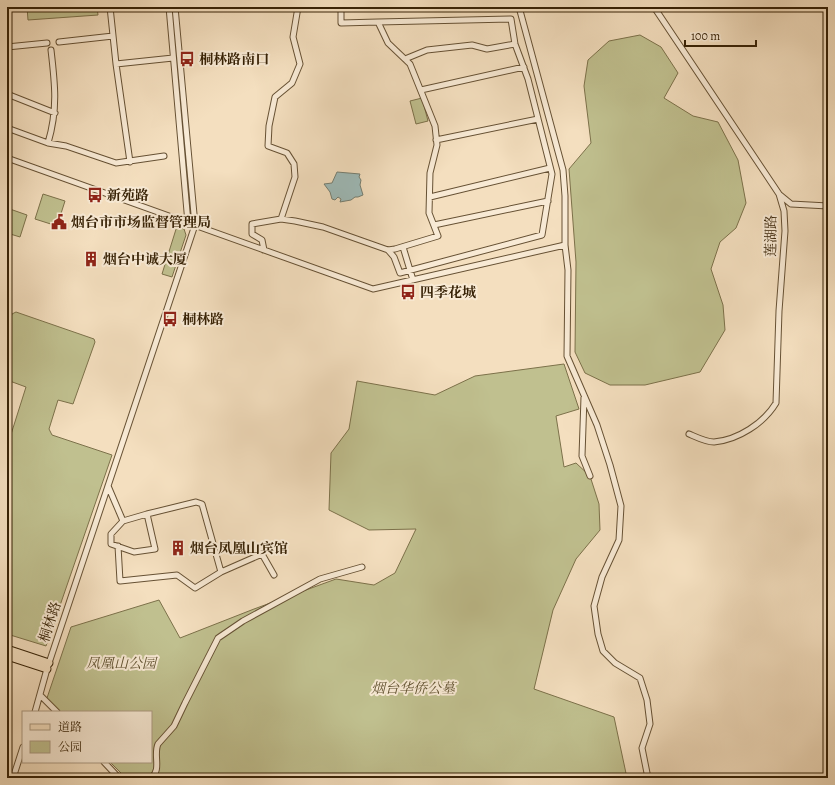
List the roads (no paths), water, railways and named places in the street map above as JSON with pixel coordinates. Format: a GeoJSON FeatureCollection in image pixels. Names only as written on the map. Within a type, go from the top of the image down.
{"type":"FeatureCollection","features":[{"type":"Feature","properties":{"kind":"main road"},"geometry":{"type":"LineString","coordinates":[[7,649],[48,666]]}},
{"type":"Feature","properties":{"kind":"main road"},"geometry":{"type":"LineString","coordinates":[[7,656],[48,666]]}},
{"type":"Feature","properties":{"kind":"street"},"geometry":{"type":"LineString","coordinates":[[110,7],[116,64],[130,162]]}},
{"type":"Feature","properties":{"kind":"street"},"geometry":{"type":"LineString","coordinates":[[169,7],[188,223]]}},
{"type":"Feature","properties":{"kind":"street","name":"桐林路"},"geometry":{"type":"LineString","coordinates":[[34,711],[195,225],[176,7]]}},
{"type":"Feature","properties":{"kind":"street"},"geometry":{"type":"LineString","coordinates":[[281,219],[295,177],[294,164],[286,153],[268,146],[269,126],[274,97],[292,83],[300,64],[293,37],[298,7]]}},
{"type":"Feature","properties":{"kind":"street"},"geometry":{"type":"LineString","coordinates":[[264,250],[262,240],[252,234],[252,224],[281,219],[322,227],[388,250],[394,257],[400,273],[542,235],[552,174],[528,79],[514,44],[511,19],[341,23],[341,7]]}},
{"type":"Feature","properties":{"kind":"street"},"geometry":{"type":"LineString","coordinates":[[519,7],[563,170],[565,196],[565,245],[568,270],[567,356],[597,425],[621,506],[619,540],[602,577],[594,606],[598,634],[603,651],[614,664],[640,678],[647,700],[650,724],[642,748],[648,778]]}},
{"type":"Feature","properties":{"kind":"street","name":"莲湖路"},"geometry":{"type":"LineString","coordinates":[[654,7],[779,194],[784,211],[785,231],[779,311],[776,403],[770,412],[754,426],[736,437],[712,442],[690,434]]}},
{"type":"Feature","properties":{"kind":"street"},"geometry":{"type":"LineString","coordinates":[[378,22],[388,43],[410,64],[435,126],[436,140],[430,173],[429,213],[438,236],[388,250]]}},
{"type":"Feature","properties":{"kind":"street"},"geometry":{"type":"LineString","coordinates":[[59,42],[113,36]]}},
{"type":"Feature","properties":{"kind":"street"},"geometry":{"type":"LineString","coordinates":[[7,47],[47,43]]}},
{"type":"Feature","properties":{"kind":"street"},"geometry":{"type":"LineString","coordinates":[[405,59],[427,50],[472,45],[487,49],[514,44]]}},
{"type":"Feature","properties":{"kind":"street"},"geometry":{"type":"LineString","coordinates":[[48,143],[53,127],[55,113],[55,84],[51,50]]}},
{"type":"Feature","properties":{"kind":"street"},"geometry":{"type":"LineString","coordinates":[[116,64],[173,58]]}},
{"type":"Feature","properties":{"kind":"street"},"geometry":{"type":"LineString","coordinates":[[421,90],[524,67]]}},
{"type":"Feature","properties":{"kind":"street"},"geometry":{"type":"LineString","coordinates":[[7,94],[55,113]]}},
{"type":"Feature","properties":{"kind":"street"},"geometry":{"type":"LineString","coordinates":[[436,140],[538,119]]}},
{"type":"Feature","properties":{"kind":"street"},"geometry":{"type":"LineString","coordinates":[[7,128],[48,143],[66,146],[116,163],[164,156]]}},
{"type":"Feature","properties":{"kind":"street"},"geometry":{"type":"LineString","coordinates":[[7,158],[374,289],[565,245]]}},
{"type":"Feature","properties":{"kind":"street"},"geometry":{"type":"LineString","coordinates":[[430,197],[550,168]]}},
{"type":"Feature","properties":{"kind":"street"},"geometry":{"type":"LineString","coordinates":[[779,194],[791,204],[828,206]]}},
{"type":"Feature","properties":{"kind":"street"},"geometry":{"type":"LineString","coordinates":[[434,225],[548,201]]}},
{"type":"Feature","properties":{"kind":"street"},"geometry":{"type":"LineString","coordinates":[[403,247],[413,280]]}},
{"type":"Feature","properties":{"kind":"street"},"geometry":{"type":"LineString","coordinates":[[584,396],[582,456],[590,476]]}},
{"type":"Feature","properties":{"kind":"street"},"geometry":{"type":"LineString","coordinates":[[108,486],[123,521]]}},
{"type":"Feature","properties":{"kind":"street"},"geometry":{"type":"LineString","coordinates":[[148,514],[155,549],[134,552],[111,544],[111,534],[123,521],[148,514],[196,502],[202,504],[221,572]]}},
{"type":"Feature","properties":{"kind":"street"},"geometry":{"type":"LineString","coordinates":[[118,546],[120,581],[177,575],[195,588],[221,572],[262,554],[274,575]]}},
{"type":"Feature","properties":{"kind":"street"},"geometry":{"type":"LineString","coordinates":[[152,778],[156,774],[157,770],[158,744],[174,726],[218,638],[243,621],[320,580],[362,567]]}},
{"type":"Feature","properties":{"kind":"street"},"geometry":{"type":"LineString","coordinates":[[40,695],[56,711]]}},
{"type":"Feature","properties":{"kind":"street"},"geometry":{"type":"LineString","coordinates":[[12,778],[22,750]]}},
{"type":"Feature","properties":{"kind":"street"},"geometry":{"type":"LineString","coordinates":[[105,763],[119,778]]}},
{"type":"Feature","properties":{"kind":"water"},"geometry":{"type":"Polygon","coordinates":[[[337,172],[360,174],[360,185],[363,195],[355,197],[351,200],[340,202],[341,199],[338,197],[335,200],[332,199],[330,192],[324,184],[332,183],[337,172]]]}},
{"type":"Feature","properties":{"kind":"place","name":"桐林路南口"},"geometry":{"type":"Point","coordinates":[187,59]}},
{"type":"Feature","properties":{"kind":"place","name":"新苑路"},"geometry":{"type":"Point","coordinates":[95,195]}},
{"type":"Feature","properties":{"kind":"place","name":"烟台市市场监督管理局"},"geometry":{"type":"Point","coordinates":[59,222]}},
{"type":"Feature","properties":{"kind":"place","name":"烟台中诚大厦"},"geometry":{"type":"Point","coordinates":[91,259]}},
{"type":"Feature","properties":{"kind":"place","name":"四季花城"},"geometry":{"type":"Point","coordinates":[408,292]}},
{"type":"Feature","properties":{"kind":"place","name":"桐林路"},"geometry":{"type":"Point","coordinates":[170,319]}},
{"type":"Feature","properties":{"kind":"place","name":"烟台凤凰山宾馆"},"geometry":{"type":"Point","coordinates":[178,548]}},
{"type":"Feature","properties":{"kind":"park label","name":"凤凰山公园"},"geometry":{"type":"Point","coordinates":[121,663]}},
{"type":"Feature","properties":{"kind":"park label","name":"烟台华侨公墓"},"geometry":{"type":"Point","coordinates":[413,688]}}]}
